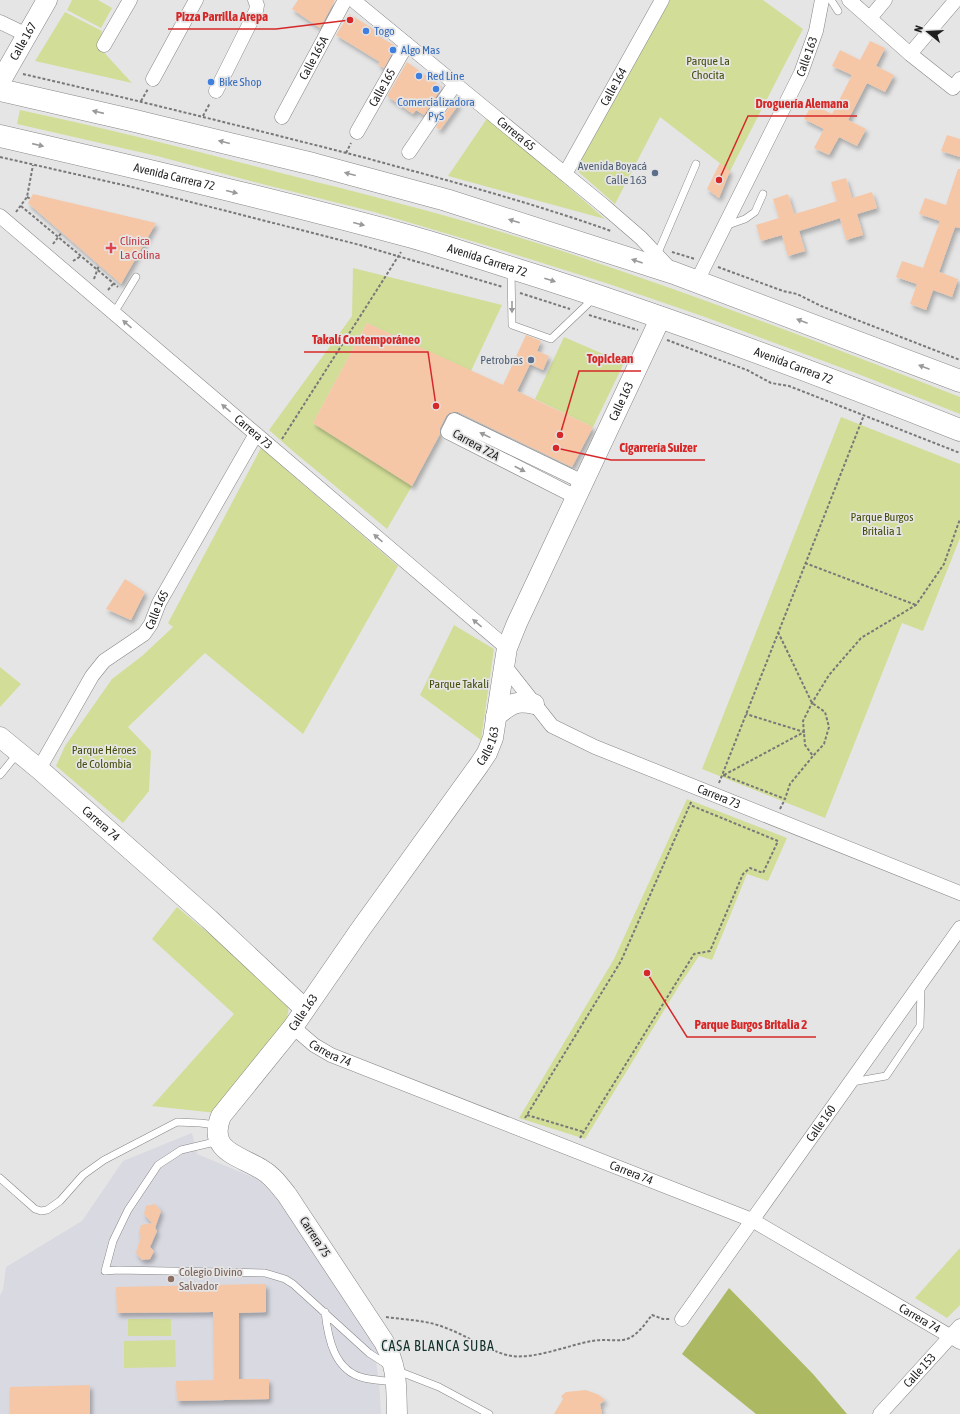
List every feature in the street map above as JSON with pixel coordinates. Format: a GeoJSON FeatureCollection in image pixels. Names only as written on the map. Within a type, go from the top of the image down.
{"type":"FeatureCollection","features":[{"type":"Feature","properties":{"kind":"highway"},"geometry":{"type":"LineString","coordinates":[[0,90],[306,162],[446,200],[674,273],[960,381]]}},
{"type":"Feature","properties":{"kind":"highway","name":"Avenida Carrera 72"},"geometry":{"type":"LineString","coordinates":[[0,136],[119,164],[410,237],[598,296],[657,326],[785,362],[867,405],[960,430]]}},
{"type":"Feature","properties":{"kind":"street","name":"Calle 167"},"geometry":{"type":"LineString","coordinates":[[0,82],[46,0]]}},
{"type":"Feature","properties":{"kind":"street"},"geometry":{"type":"LineString","coordinates":[[104,45],[130,0]]}},
{"type":"Feature","properties":{"kind":"street"},"geometry":{"type":"LineString","coordinates":[[153,79],[196,0]]}},
{"type":"Feature","properties":{"kind":"street","name":"Calle 165A"},"geometry":{"type":"LineString","coordinates":[[282,117],[345,0]]}},
{"type":"Feature","properties":{"kind":"street","name":"Carrera 65"},"geometry":{"type":"LineString","coordinates":[[353,0],[565,174],[642,234],[657,255],[674,273]]}},
{"type":"Feature","properties":{"kind":"street","name":"Calle 164"},"geometry":{"type":"LineString","coordinates":[[565,174],[662,0]]}},
{"type":"Feature","properties":{"kind":"street","name":"Calle 163"},"geometry":{"type":"LineString","coordinates":[[696,281],[801,73],[816,31],[822,0]]}},
{"type":"Feature","properties":{"kind":"street"},"geometry":{"type":"LineString","coordinates":[[849,0],[910,54],[955,86]]}},
{"type":"Feature","properties":{"kind":"street"},"geometry":{"type":"LineString","coordinates":[[870,18],[885,0]]}},
{"type":"Feature","properties":{"kind":"street"},"geometry":{"type":"LineString","coordinates":[[910,54],[956,0]]}},
{"type":"Feature","properties":{"kind":"street"},"geometry":{"type":"LineString","coordinates":[[216,91],[256,11],[256,2]]}},
{"type":"Feature","properties":{"kind":"street"},"geometry":{"type":"LineString","coordinates":[[0,22],[27,35]]}},
{"type":"Feature","properties":{"kind":"street","name":"Calle 165"},"geometry":{"type":"LineString","coordinates":[[357,132],[407,44]]}},
{"type":"Feature","properties":{"kind":"street"},"geometry":{"type":"LineString","coordinates":[[409,152],[455,84]]}},
{"type":"Feature","properties":{"kind":"street","name":"Carrera 73"},"geometry":{"type":"LineString","coordinates":[[7,216],[93,294],[275,450],[505,657],[534,704],[552,726],[595,747],[960,893]]}},
{"type":"Feature","properties":{"kind":"street","name":"Calle 163"},"geometry":{"type":"LineString","coordinates":[[218,1133],[221,1116],[293,1027],[487,753],[493,738],[505,657],[517,623],[657,326]]}},
{"type":"Feature","properties":{"kind":"street","name":"Carrera 72A"},"geometry":{"type":"LineString","coordinates":[[454,420],[549,466],[580,490],[542,480],[448,432],[454,420]]}},
{"type":"Feature","properties":{"kind":"street","name":"Calle 165"},"geometry":{"type":"LineString","coordinates":[[39,769],[92,676],[104,660],[144,634],[151,624],[159,603],[256,434]]}},
{"type":"Feature","properties":{"kind":"street"},"geometry":{"type":"LineString","coordinates":[[542,480],[549,466]]}},
{"type":"Feature","properties":{"kind":"street"},"geometry":{"type":"LineString","coordinates":[[496,716],[513,703],[524,702],[534,704]]}},
{"type":"Feature","properties":{"kind":"street","name":"Carrera 74"},"geometry":{"type":"LineString","coordinates":[[0,737],[39,769],[209,919],[305,1009]]}},
{"type":"Feature","properties":{"kind":"street","name":"Calle 160"},"geometry":{"type":"LineString","coordinates":[[682,1319],[960,928]]}},
{"type":"Feature","properties":{"kind":"street","name":"Carrera 74"},"geometry":{"type":"LineString","coordinates":[[293,1027],[314,1045],[331,1055],[752,1220],[955,1339]]}},
{"type":"Feature","properties":{"kind":"street","name":"Carrera 75"},"geometry":{"type":"LineString","coordinates":[[218,1133],[224,1149],[262,1169],[276,1181],[287,1195],[388,1349],[396,1376],[397,1414]]}},
{"type":"Feature","properties":{"kind":"street","name":"Calle 153"},"geometry":{"type":"LineString","coordinates":[[880,1414],[955,1339],[960,1326]]}},
{"type":"Feature","properties":{"kind":"lane"},"geometry":{"type":"LineString","coordinates":[[831,0],[838,10]]}},
{"type":"Feature","properties":{"kind":"lane"},"geometry":{"type":"LineString","coordinates":[[657,255],[696,164]]}},
{"type":"Feature","properties":{"kind":"lane"},"geometry":{"type":"LineString","coordinates":[[724,227],[745,219],[755,212],[763,194]]}},
{"type":"Feature","properties":{"kind":"lane"},"geometry":{"type":"LineString","coordinates":[[511,268],[512,325],[551,339],[598,296]]}},
{"type":"Feature","properties":{"kind":"lane"},"geometry":{"type":"LineString","coordinates":[[114,312],[136,277]]}},
{"type":"Feature","properties":{"kind":"lane"},"geometry":{"type":"LineString","coordinates":[[0,775],[18,752]]}},
{"type":"Feature","properties":{"kind":"lane"},"geometry":{"type":"LineString","coordinates":[[850,1082],[887,1077],[920,1026],[921,982]]}},
{"type":"Feature","properties":{"kind":"lane"},"geometry":{"type":"LineString","coordinates":[[0,1178],[35,1209],[41,1211],[47,1210],[60,1201],[83,1175],[104,1160],[177,1122],[200,1123],[218,1133]]}},
{"type":"Feature","properties":{"kind":"lane"},"geometry":{"type":"LineString","coordinates":[[218,1133],[181,1150],[158,1165],[125,1216],[113,1241],[105,1271],[265,1273],[285,1279],[293,1284],[396,1376]]}},
{"type":"Feature","properties":{"kind":"lane"},"geometry":{"type":"LineString","coordinates":[[325,1312],[327,1330],[338,1362],[347,1370],[362,1378],[396,1376],[439,1387],[489,1414]]}},
{"type":"Feature","properties":{"kind":"path"},"geometry":{"type":"LineString","coordinates":[[203,116],[216,91]]}},
{"type":"Feature","properties":{"kind":"path"},"geometry":{"type":"LineString","coordinates":[[0,157],[132,187],[360,245],[512,290],[579,312],[657,326],[771,383],[867,405],[960,453]]}},
{"type":"Feature","properties":{"kind":"path"},"geometry":{"type":"LineString","coordinates":[[7,216],[21,206],[27,197],[33,164]]}},
{"type":"Feature","properties":{"kind":"path"},"geometry":{"type":"LineString","coordinates":[[21,206],[119,287]]}},
{"type":"Feature","properties":{"kind":"path"},"geometry":{"type":"LineString","coordinates":[[50,248],[62,232]]}},
{"type":"Feature","properties":{"kind":"path"},"geometry":{"type":"LineString","coordinates":[[275,450],[410,237]]}},
{"type":"Feature","properties":{"kind":"path"},"geometry":{"type":"LineString","coordinates":[[69,264],[81,256]]}},
{"type":"Feature","properties":{"kind":"path"},"geometry":{"type":"LineString","coordinates":[[93,294],[99,265]]}},
{"type":"Feature","properties":{"kind":"path"},"geometry":{"type":"LineString","coordinates":[[93,294],[114,283]]}},
{"type":"Feature","properties":{"kind":"path"},"geometry":{"type":"LineString","coordinates":[[715,795],[867,405]]}},
{"type":"Feature","properties":{"kind":"path"},"geometry":{"type":"LineString","coordinates":[[813,756],[805,745],[803,721],[829,675],[861,638],[916,606],[944,564],[960,519]]}},
{"type":"Feature","properties":{"kind":"path"},"geometry":{"type":"LineString","coordinates":[[805,563],[916,606]]}},
{"type":"Feature","properties":{"kind":"path"},"geometry":{"type":"LineString","coordinates":[[722,775],[785,799],[790,784],[824,744],[829,727],[825,712],[812,703],[778,632]]}},
{"type":"Feature","properties":{"kind":"path"},"geometry":{"type":"LineString","coordinates":[[746,714],[804,732]]}},
{"type":"Feature","properties":{"kind":"path"},"geometry":{"type":"LineString","coordinates":[[722,775],[804,732]]}},
{"type":"Feature","properties":{"kind":"path"},"geometry":{"type":"LineString","coordinates":[[519,1128],[621,961],[698,788]]}},
{"type":"Feature","properties":{"kind":"path"},"geometry":{"type":"LineString","coordinates":[[573,1150],[694,954],[710,951],[743,874],[750,868],[764,873],[778,840],[690,806]]}},
{"type":"Feature","properties":{"kind":"path"},"geometry":{"type":"LineString","coordinates":[[527,1115],[584,1132]]}},
{"type":"Feature","properties":{"kind":"path"},"geometry":{"type":"LineString","coordinates":[[366,1315],[428,1323],[444,1327],[501,1353],[514,1356],[528,1356],[594,1340],[622,1340],[630,1338],[652,1315],[663,1319],[682,1319]]}},
{"type":"Feature","properties":{"kind":"shaded area","name":"Colegio Divino Salvador"},"geometry":{"type":"Polygon","coordinates":[[[192,1133],[197,1154],[257,1179],[297,1218],[381,1350],[375,1357],[379,1380],[381,1414],[0,1414],[0,1295],[3,1290],[6,1267],[82,1221],[123,1161],[192,1133]]]}},
{"type":"Feature","properties":{"kind":"green space"},"geometry":{"type":"Polygon","coordinates":[[[72,0],[98,0],[112,8],[101,28],[67,10],[72,0]]]}},
{"type":"Feature","properties":{"kind":"green space","name":"Parque La Chocita"},"geometry":{"type":"Polygon","coordinates":[[[670,0],[763,0],[803,29],[730,171],[660,117],[615,204],[574,168],[670,0]]]}},
{"type":"Feature","properties":{"kind":"green space"},"geometry":{"type":"Polygon","coordinates":[[[65,12],[102,31],[99,47],[132,83],[35,61],[65,12]]]}},
{"type":"Feature","properties":{"kind":"green space"},"geometry":{"type":"Polygon","coordinates":[[[20,110],[153,140],[353,191],[523,238],[760,320],[960,397],[960,414],[853,372],[705,317],[606,283],[374,212],[157,156],[17,124],[20,110]]]}},
{"type":"Feature","properties":{"kind":"green space"},"geometry":{"type":"Polygon","coordinates":[[[488,117],[605,219],[448,176],[488,117]]]}},
{"type":"Feature","properties":{"kind":"green space"},"geometry":{"type":"Polygon","coordinates":[[[353,268],[502,305],[471,371],[367,323],[313,423],[412,486],[387,529],[269,430],[352,316],[353,268]]]}},
{"type":"Feature","properties":{"kind":"green space"},"geometry":{"type":"Polygon","coordinates":[[[564,337],[624,363],[593,427],[535,399],[564,337]]]}},
{"type":"Feature","properties":{"kind":"green space","name":"Parque Burgos Britalia 1"},"geometry":{"type":"Polygon","coordinates":[[[841,417],[960,464],[960,538],[923,631],[902,623],[825,818],[702,769],[841,417]]]}},
{"type":"Feature","properties":{"kind":"green space","name":"Parque Héroes de Colombia"},"geometry":{"type":"Polygon","coordinates":[[[261,448],[398,566],[303,734],[205,653],[128,727],[151,751],[149,791],[123,823],[56,766],[65,746],[112,679],[142,656],[173,627],[168,623],[261,448]]]}},
{"type":"Feature","properties":{"kind":"green space","name":"Parque Takalí"},"geometry":{"type":"Polygon","coordinates":[[[454,625],[494,649],[481,740],[420,695],[454,625]]]}},
{"type":"Feature","properties":{"kind":"green space"},"geometry":{"type":"Polygon","coordinates":[[[0,667],[21,684],[0,707],[0,667]]]}},
{"type":"Feature","properties":{"kind":"green space"},"geometry":{"type":"Polygon","coordinates":[[[687,799],[787,838],[768,881],[747,874],[712,960],[699,956],[585,1139],[519,1118],[614,959],[687,799]]]}},
{"type":"Feature","properties":{"kind":"green space"},"geometry":{"type":"Polygon","coordinates":[[[177,907],[282,994],[288,1009],[288,1015],[284,1024],[216,1113],[152,1106],[234,1014],[152,939],[177,907]]]}},
{"type":"Feature","properties":{"kind":"green space"},"geometry":{"type":"Polygon","coordinates":[[[960,1248],[960,1305],[947,1318],[915,1298],[960,1248]]]}},
{"type":"Feature","properties":{"kind":"green space"},"geometry":{"type":"Polygon","coordinates":[[[729,1288],[813,1374],[847,1414],[756,1414],[682,1354],[729,1288]]]}},
{"type":"Feature","properties":{"kind":"green space"},"geometry":{"type":"Polygon","coordinates":[[[128,1319],[171,1319],[171,1336],[128,1336],[128,1319]]]}},
{"type":"Feature","properties":{"kind":"green space"},"geometry":{"type":"Polygon","coordinates":[[[175,1340],[176,1367],[124,1368],[124,1341],[175,1340]]]}},
{"type":"Feature","properties":{"kind":"building"},"geometry":{"type":"Polygon","coordinates":[[[298,0],[335,0],[320,28],[292,9],[298,0]]]}},
{"type":"Feature","properties":{"kind":"building"},"geometry":{"type":"Polygon","coordinates":[[[349,14],[380,33],[378,36],[396,46],[384,68],[378,65],[380,62],[336,35],[349,14]]]}},
{"type":"Feature","properties":{"kind":"building"},"geometry":{"type":"Polygon","coordinates":[[[870,41],[885,48],[876,66],[894,75],[885,92],[867,83],[848,120],[866,129],[857,146],[839,137],[829,155],[814,148],[824,129],[804,119],[812,104],[832,114],[852,75],[832,66],[840,50],[860,60],[870,41]]]}},
{"type":"Feature","properties":{"kind":"building"},"geometry":{"type":"Polygon","coordinates":[[[407,62],[442,87],[424,115],[416,110],[413,114],[387,96],[407,62]]]}},
{"type":"Feature","properties":{"kind":"building"},"geometry":{"type":"Polygon","coordinates":[[[454,100],[459,104],[440,130],[436,127],[454,100]]]}},
{"type":"Feature","properties":{"kind":"building"},"geometry":{"type":"Polygon","coordinates":[[[947,135],[960,139],[960,157],[941,151],[947,135]]]}},
{"type":"Feature","properties":{"kind":"building"},"geometry":{"type":"Polygon","coordinates":[[[720,163],[730,171],[719,198],[707,189],[720,163]]]}},
{"type":"Feature","properties":{"kind":"building"},"geometry":{"type":"Polygon","coordinates":[[[958,169],[960,169],[960,228],[955,227],[939,272],[958,279],[952,297],[933,290],[926,310],[910,304],[917,284],[896,277],[902,261],[923,268],[940,221],[919,214],[925,198],[946,205],[958,169]]]}},
{"type":"Feature","properties":{"kind":"building"},"geometry":{"type":"Polygon","coordinates":[[[846,178],[852,198],[872,192],[877,208],[857,214],[863,235],[846,240],[840,218],[799,231],[805,251],[788,256],[782,235],[761,241],[756,225],[779,218],[773,199],[788,194],[794,214],[815,208],[837,201],[831,182],[846,178]]]}},
{"type":"Feature","properties":{"kind":"building","name":"Clínica La Colina"},"geometry":{"type":"Polygon","coordinates":[[[33,194],[156,223],[121,284],[28,203],[33,194]]]}},
{"type":"Feature","properties":{"kind":"building"},"geometry":{"type":"Polygon","coordinates":[[[367,323],[503,385],[526,335],[541,341],[537,351],[549,356],[543,370],[530,364],[517,391],[593,427],[572,467],[458,412],[453,412],[446,416],[440,428],[440,434],[412,486],[313,423],[367,323]]]}},
{"type":"Feature","properties":{"kind":"building"},"geometry":{"type":"Polygon","coordinates":[[[125,579],[145,592],[131,620],[106,609],[125,579]]]}},
{"type":"Feature","properties":{"kind":"building"},"geometry":{"type":"Polygon","coordinates":[[[155,1204],[161,1211],[155,1228],[157,1231],[150,1247],[154,1251],[150,1259],[142,1260],[136,1253],[141,1236],[139,1233],[141,1225],[152,1223],[144,1214],[146,1206],[155,1204]]]}},
{"type":"Feature","properties":{"kind":"building"},"geometry":{"type":"Polygon","coordinates":[[[266,1284],[266,1312],[239,1313],[239,1379],[269,1379],[269,1399],[177,1401],[176,1381],[214,1380],[213,1312],[117,1313],[116,1287],[266,1284]]]}},
{"type":"Feature","properties":{"kind":"building"},"geometry":{"type":"Polygon","coordinates":[[[90,1385],[90,1414],[10,1414],[10,1387],[90,1385]]]}},
{"type":"Feature","properties":{"kind":"building"},"geometry":{"type":"Polygon","coordinates":[[[586,1390],[599,1395],[605,1400],[600,1404],[602,1414],[554,1414],[563,1399],[561,1396],[566,1392],[586,1390]]]}},
{"type":"Feature","properties":{"kind":"place","name":"Pizza Parrilla Arepa"},"geometry":{"type":"Point","coordinates":[350,20]}},
{"type":"Feature","properties":{"kind":"place","name":"Togo"},"geometry":{"type":"Point","coordinates":[366,31]}},
{"type":"Feature","properties":{"kind":"place","name":"Algo Mas"},"geometry":{"type":"Point","coordinates":[393,50]}},
{"type":"Feature","properties":{"kind":"place","name":"Red Line"},"geometry":{"type":"Point","coordinates":[419,76]}},
{"type":"Feature","properties":{"kind":"place","name":"Bike Shop"},"geometry":{"type":"Point","coordinates":[211,82]}},
{"type":"Feature","properties":{"kind":"place","name":"Comercializadora PyS"},"geometry":{"type":"Point","coordinates":[436,89]}},
{"type":"Feature","properties":{"kind":"place","name":"Avenida Boyacá Calle 163"},"geometry":{"type":"Point","coordinates":[655,173]}},
{"type":"Feature","properties":{"kind":"place","name":"Droguería Alemana"},"geometry":{"type":"Point","coordinates":[719,180]}},
{"type":"Feature","properties":{"kind":"place","name":"Clínica La Colina"},"geometry":{"type":"Point","coordinates":[111,248]}},
{"type":"Feature","properties":{"kind":"place","name":"Petrobras"},"geometry":{"type":"Point","coordinates":[531,360]}},
{"type":"Feature","properties":{"kind":"place","name":"Takalí Contemporáneo"},"geometry":{"type":"Point","coordinates":[436,406]}},
{"type":"Feature","properties":{"kind":"place","name":"Topiclean"},"geometry":{"type":"Point","coordinates":[560,435]}},
{"type":"Feature","properties":{"kind":"place","name":"Cigarrería Suizer"},"geometry":{"type":"Point","coordinates":[556,448]}},
{"type":"Feature","properties":{"kind":"place","name":"Parque Burgos Britalia 2"},"geometry":{"type":"Point","coordinates":[647,973]}},
{"type":"Feature","properties":{"kind":"place","name":"Colegio Divino Salvador"},"geometry":{"type":"Point","coordinates":[171,1279]}},
{"type":"Feature","properties":{"kind":"district","name":"CASA BLANCA SUBA"},"geometry":{"type":"Point","coordinates":[438,1346]}}]}
